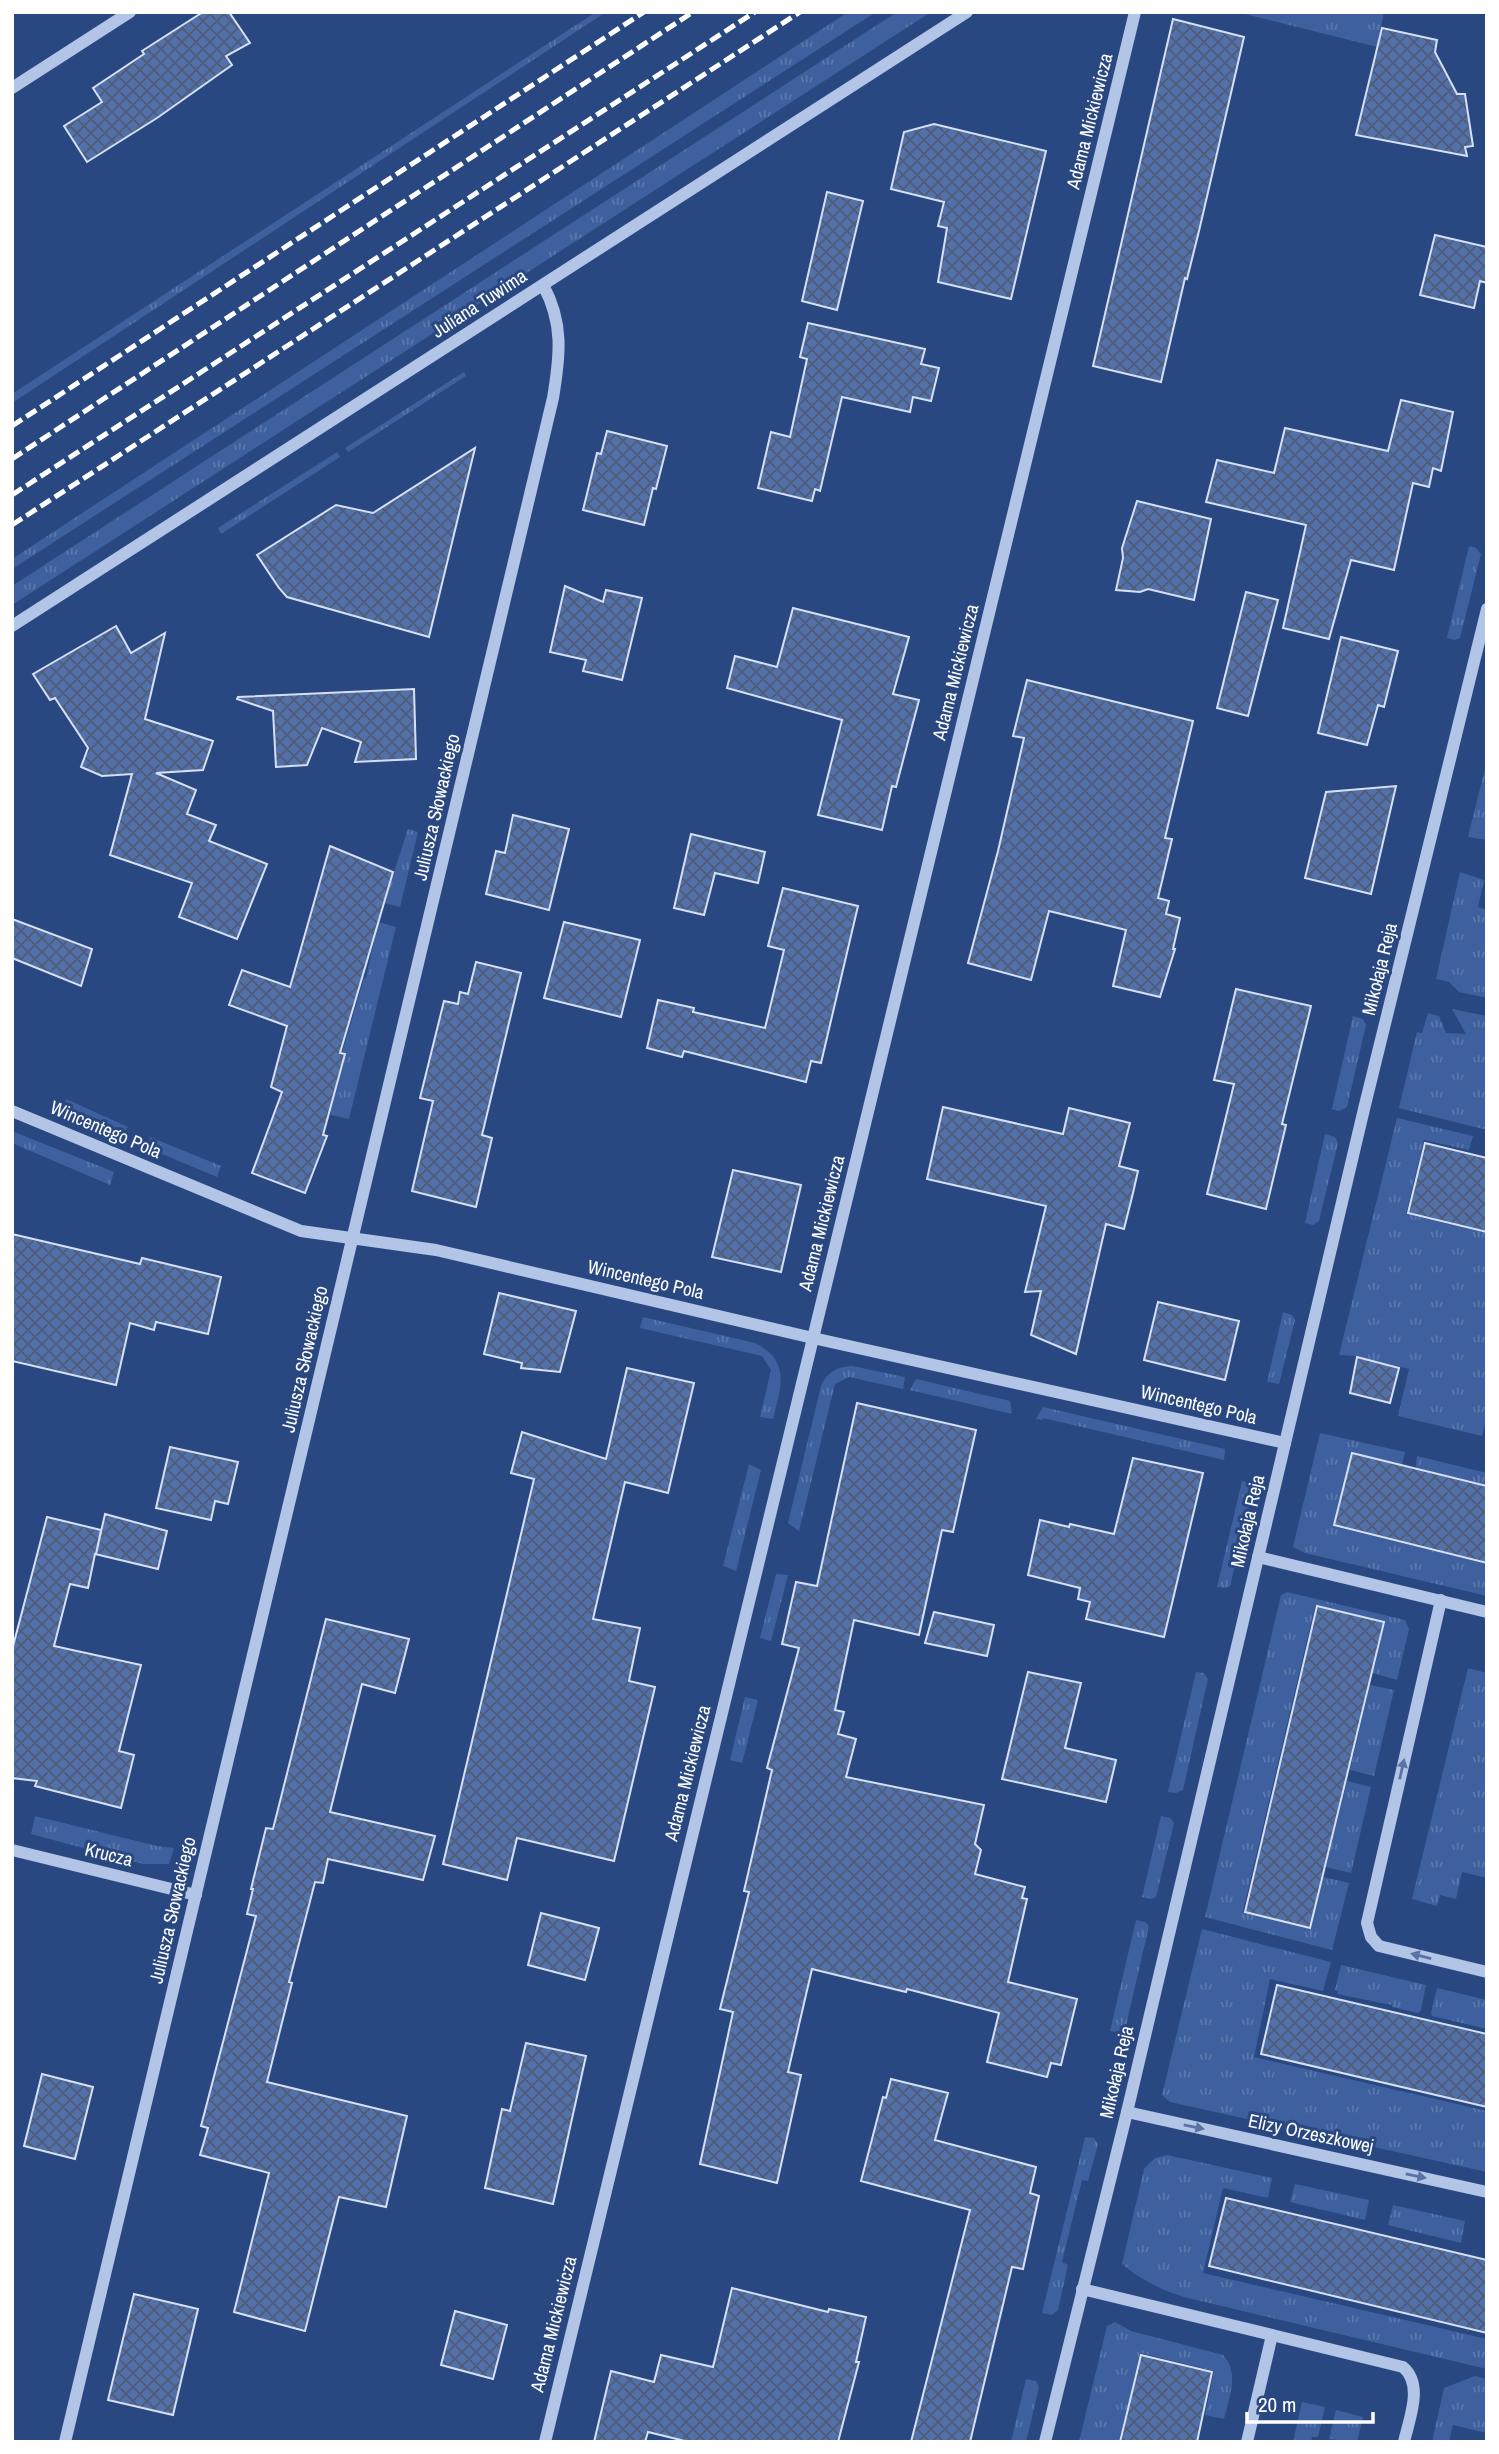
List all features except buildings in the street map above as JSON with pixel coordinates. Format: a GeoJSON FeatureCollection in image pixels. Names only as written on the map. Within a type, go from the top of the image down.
{"type":"FeatureCollection","features":[{"type":"Feature","properties":{"kind":"street"},"geometry":{"type":"LineString","coordinates":[[12,88],[130,12]]}},
{"type":"Feature","properties":{"kind":"street","name":"Juliana Tuwima"},"geometry":{"type":"LineString","coordinates":[[12,626],[967,12]]}},
{"type":"Feature","properties":{"kind":"street","name":"Adama Mickiewicza"},"geometry":{"type":"LineString","coordinates":[[545,2442],[1135,12]]}},
{"type":"Feature","properties":{"kind":"street","name":"Juliusza Słowackiego"},"geometry":{"type":"LineString","coordinates":[[65,2442],[553,398],[559,335],[553,303],[543,285]]}},
{"type":"Feature","properties":{"kind":"street","name":"Mikołaja Reja"},"geometry":{"type":"LineString","coordinates":[[1045,2442],[1127,2112],[1285,1443],[1487,609]]}},
{"type":"Feature","properties":{"kind":"street","name":"Wincentego Pola"},"geometry":{"type":"LineString","coordinates":[[12,1111],[301,1231],[436,1250],[813,1338],[1285,1443]]}},
{"type":"Feature","properties":{"kind":"street"},"geometry":{"type":"LineString","coordinates":[[1258,1557],[1487,1612]]}},
{"type":"Feature","properties":{"kind":"street"},"geometry":{"type":"LineString","coordinates":[[1441,1600],[1367,1923],[1371,1937],[1379,1945],[1487,1972]]}},
{"type":"Feature","properties":{"kind":"street","name":"Krucza"},"geometry":{"type":"LineString","coordinates":[[12,1850],[196,1895]]}},
{"type":"Feature","properties":{"kind":"street","name":"Elizy Orzeszkowej"},"geometry":{"type":"LineString","coordinates":[[1127,2112],[1487,2192]]}},
{"type":"Feature","properties":{"kind":"street"},"geometry":{"type":"LineString","coordinates":[[1082,2289],[1402,2367],[1409,2373],[1414,2390],[1404,2442]]}},
{"type":"Feature","properties":{"kind":"street"},"geometry":{"type":"LineString","coordinates":[[1247,2442],[1272,2334]]}},
{"type":"Feature","properties":{"kind":"green space"},"geometry":{"type":"Polygon","coordinates":[[[596,12],[606,12],[12,403],[12,394],[596,12]]]}},
{"type":"Feature","properties":{"kind":"green space"},"geometry":{"type":"Polygon","coordinates":[[[848,12],[876,12],[12,569],[12,559],[848,12]]]}},
{"type":"Feature","properties":{"kind":"green space"},"geometry":{"type":"Polygon","coordinates":[[[897,12],[931,12],[12,605],[12,586],[897,12]]]}},
{"type":"Feature","properties":{"kind":"green space"},"geometry":{"type":"Polygon","coordinates":[[[1237,12],[1384,12],[1377,47],[1237,12]]]}},
{"type":"Feature","properties":{"kind":"green space"},"geometry":{"type":"Polygon","coordinates":[[[464,372],[466,376],[348,452],[345,448],[464,372]]]}},
{"type":"Feature","properties":{"kind":"green space"},"geometry":{"type":"Polygon","coordinates":[[[337,452],[340,457],[221,534],[218,528],[337,452]]]}},
{"type":"Feature","properties":{"kind":"green space"},"geometry":{"type":"Polygon","coordinates":[[[1469,546],[1476,548],[1481,554],[1460,638],[1455,640],[1447,638],[1469,546]]]}},
{"type":"Feature","properties":{"kind":"green space"},"geometry":{"type":"Polygon","coordinates":[[[1487,761],[1487,840],[1468,837],[1487,761]]]}},
{"type":"Feature","properties":{"kind":"green space"},"geometry":{"type":"Polygon","coordinates":[[[408,829],[418,832],[400,907],[384,903],[408,829]]]}},
{"type":"Feature","properties":{"kind":"green space"},"geometry":{"type":"Polygon","coordinates":[[[1460,872],[1484,880],[1478,907],[1487,910],[1487,998],[1459,992],[1449,982],[1436,979],[1460,872]]]}},
{"type":"Feature","properties":{"kind":"green space"},"geometry":{"type":"Polygon","coordinates":[[[378,922],[396,927],[349,1119],[331,1115],[330,1112],[346,1055],[342,1053],[366,978],[378,922]]]}},
{"type":"Feature","properties":{"kind":"green space"},"geometry":{"type":"Polygon","coordinates":[[[1452,1009],[1487,1016],[1487,1130],[1399,1108],[1417,1032],[1422,1033],[1428,1013],[1439,1016],[1446,1033],[1466,1034],[1452,1009]]]}},
{"type":"Feature","properties":{"kind":"green space"},"geometry":{"type":"Polygon","coordinates":[[[1353,1016],[1363,1019],[1366,1025],[1347,1107],[1340,1111],[1332,1109],[1353,1016]]]}},
{"type":"Feature","properties":{"kind":"green space"},"geometry":{"type":"Polygon","coordinates":[[[66,1099],[128,1127],[120,1137],[64,1108],[66,1099]]]}},
{"type":"Feature","properties":{"kind":"green space"},"geometry":{"type":"Polygon","coordinates":[[[1397,1118],[1473,1136],[1469,1150],[1424,1140],[1406,1214],[1487,1233],[1487,1416],[1482,1436],[1398,1416],[1409,1369],[1356,1356],[1339,1355],[1397,1118]]]}},
{"type":"Feature","properties":{"kind":"green space"},"geometry":{"type":"Polygon","coordinates":[[[12,1131],[114,1172],[110,1185],[12,1143],[12,1131]]]}},
{"type":"Feature","properties":{"kind":"green space"},"geometry":{"type":"Polygon","coordinates":[[[1325,1134],[1335,1137],[1338,1143],[1319,1221],[1313,1225],[1305,1223],[1325,1134]]]}},
{"type":"Feature","properties":{"kind":"green space"},"geometry":{"type":"Polygon","coordinates":[[[150,1137],[221,1166],[217,1177],[148,1148],[150,1137]]]}},
{"type":"Feature","properties":{"kind":"green space"},"geometry":{"type":"Polygon","coordinates":[[[1283,1312],[1292,1315],[1295,1320],[1279,1384],[1267,1382],[1283,1312]]]}},
{"type":"Feature","properties":{"kind":"green space"},"geometry":{"type":"Polygon","coordinates":[[[643,1317],[755,1343],[766,1350],[774,1358],[781,1376],[773,1419],[760,1417],[771,1370],[762,1356],[640,1328],[643,1317]]]}},
{"type":"Feature","properties":{"kind":"green space"},"geometry":{"type":"Polygon","coordinates":[[[852,1366],[905,1377],[903,1389],[849,1377],[835,1384],[799,1531],[788,1523],[821,1386],[833,1371],[852,1366]]]}},
{"type":"Feature","properties":{"kind":"green space"},"geometry":{"type":"Polygon","coordinates":[[[916,1379],[1010,1401],[1012,1414],[910,1390],[916,1379]]]}},
{"type":"Feature","properties":{"kind":"green space"},"geometry":{"type":"Polygon","coordinates":[[[1043,1407],[1225,1449],[1224,1460],[1043,1418],[1036,1419],[1043,1407]]]}},
{"type":"Feature","properties":{"kind":"green space"},"geometry":{"type":"Polygon","coordinates":[[[1320,1433],[1405,1452],[1402,1465],[1352,1452],[1333,1526],[1487,1564],[1487,1596],[1305,1553],[1293,1547],[1320,1433]]]}},
{"type":"Feature","properties":{"kind":"green space"},"geometry":{"type":"Polygon","coordinates":[[[1417,1456],[1487,1473],[1487,1485],[1416,1468],[1417,1456]]]}},
{"type":"Feature","properties":{"kind":"green space"},"geometry":{"type":"Polygon","coordinates":[[[749,1464],[761,1470],[736,1571],[723,1566],[749,1464]]]}},
{"type":"Feature","properties":{"kind":"green space"},"geometry":{"type":"Polygon","coordinates":[[[1242,1481],[1254,1484],[1254,1487],[1230,1586],[1217,1587],[1242,1481]]]}},
{"type":"Feature","properties":{"kind":"green space"},"geometry":{"type":"Polygon","coordinates":[[[776,1574],[788,1575],[771,1641],[760,1638],[776,1574]]]}},
{"type":"Feature","properties":{"kind":"green space"},"geometry":{"type":"Polygon","coordinates":[[[1287,1592],[1405,1620],[1409,1629],[1397,1680],[1373,1673],[1385,1621],[1315,1606],[1243,1911],[1310,1929],[1323,1877],[1349,1883],[1332,1950],[1205,1917],[1281,1595],[1287,1592]]]}},
{"type":"Feature","properties":{"kind":"green space"},"geometry":{"type":"Polygon","coordinates":[[[1468,1668],[1487,1673],[1487,1878],[1462,1872],[1456,1899],[1440,1895],[1437,1906],[1412,1899],[1468,1668]]]}},
{"type":"Feature","properties":{"kind":"green space"},"geometry":{"type":"Polygon","coordinates":[[[1196,1672],[1204,1673],[1208,1679],[1183,1790],[1168,1792],[1196,1672]]]}},
{"type":"Feature","properties":{"kind":"green space"},"geometry":{"type":"Polygon","coordinates":[[[1370,1685],[1394,1690],[1374,1776],[1350,1770],[1370,1685]]]}},
{"type":"Feature","properties":{"kind":"green space"},"geometry":{"type":"Polygon","coordinates":[[[745,1697],[758,1700],[742,1763],[730,1760],[745,1697]]]}},
{"type":"Feature","properties":{"kind":"green space"},"geometry":{"type":"Polygon","coordinates":[[[1347,1781],[1371,1787],[1351,1873],[1326,1867],[1347,1781]]]}},
{"type":"Feature","properties":{"kind":"green space"},"geometry":{"type":"Polygon","coordinates":[[[35,1816],[174,1848],[169,1864],[143,1864],[31,1834],[35,1816]]]}},
{"type":"Feature","properties":{"kind":"green space"},"geometry":{"type":"Polygon","coordinates":[[[1161,1816],[1170,1818],[1174,1823],[1156,1897],[1151,1899],[1142,1897],[1161,1816]]]}},
{"type":"Feature","properties":{"kind":"green space"},"geometry":{"type":"Polygon","coordinates":[[[1136,1920],[1149,1926],[1125,2030],[1119,2033],[1110,2031],[1136,1920]]]}},
{"type":"Feature","properties":{"kind":"green space"},"geometry":{"type":"Polygon","coordinates":[[[1202,1929],[1331,1962],[1323,1991],[1270,1979],[1254,2057],[1487,2111],[1487,2172],[1170,2102],[1162,2095],[1202,1929]]]}},
{"type":"Feature","properties":{"kind":"green space"},"geometry":{"type":"Polygon","coordinates":[[[1341,1965],[1426,1985],[1421,2010],[1418,2013],[1337,1994],[1338,1991],[1335,1990],[1341,1965]]]}},
{"type":"Feature","properties":{"kind":"green space"},"geometry":{"type":"Polygon","coordinates":[[[1437,1988],[1487,2000],[1487,2029],[1432,2016],[1437,1988]]]}},
{"type":"Feature","properties":{"kind":"green space"},"geometry":{"type":"Polygon","coordinates":[[[1085,2137],[1094,2138],[1098,2144],[1088,2181],[1082,2180],[1062,2262],[1068,2265],[1058,2310],[1052,2315],[1042,2313],[1085,2137]]]}},
{"type":"Feature","properties":{"kind":"green space"},"geometry":{"type":"Polygon","coordinates":[[[1167,2155],[1272,2178],[1268,2198],[1223,2188],[1203,2273],[1487,2339],[1487,2369],[1184,2297],[1159,2288],[1136,2275],[1122,2264],[1144,2169],[1155,2158],[1167,2155]]]}},
{"type":"Feature","properties":{"kind":"green space"},"geometry":{"type":"Polygon","coordinates":[[[1295,2184],[1369,2200],[1365,2220],[1290,2202],[1295,2184]]]}},
{"type":"Feature","properties":{"kind":"green space"},"geometry":{"type":"Polygon","coordinates":[[[1393,2205],[1465,2221],[1461,2243],[1388,2225],[1393,2205]]]}},
{"type":"Feature","properties":{"kind":"green space"},"geometry":{"type":"Polygon","coordinates":[[[1115,2322],[1131,2331],[1223,2355],[1228,2362],[1232,2378],[1224,2419],[1205,2415],[1214,2371],[1141,2353],[1119,2442],[1079,2442],[1107,2326],[1115,2322]]]}},
{"type":"Feature","properties":{"kind":"green space"},"geometry":{"type":"Polygon","coordinates":[[[1475,2376],[1487,2379],[1487,2433],[1453,2425],[1449,2442],[1432,2442],[1444,2388],[1475,2376]]]}},
{"type":"Feature","properties":{"kind":"green space"},"geometry":{"type":"Polygon","coordinates":[[[1026,2379],[1036,2381],[1039,2387],[1026,2442],[1011,2442],[1026,2379]]]}},
{"type":"Feature","properties":{"kind":"green space"},"geometry":{"type":"Polygon","coordinates":[[[1302,2402],[1325,2407],[1318,2437],[1312,2437],[1311,2442],[1293,2442],[1302,2402]]]}},
{"type":"Feature","properties":{"kind":"green space"},"geometry":{"type":"Polygon","coordinates":[[[1336,2410],[1363,2417],[1357,2442],[1329,2439],[1336,2410]]]}},
{"type":"Feature","properties":{"kind":"railway"},"geometry":{"type":"LineString","coordinates":[[12,426],[644,12]]}},
{"type":"Feature","properties":{"kind":"railway"},"geometry":{"type":"LineString","coordinates":[[12,459],[693,12]]}},
{"type":"Feature","properties":{"kind":"railway"},"geometry":{"type":"LineString","coordinates":[[12,495],[755,12]]}},
{"type":"Feature","properties":{"kind":"railway"},"geometry":{"type":"LineString","coordinates":[[12,525],[800,12]]}}]}
